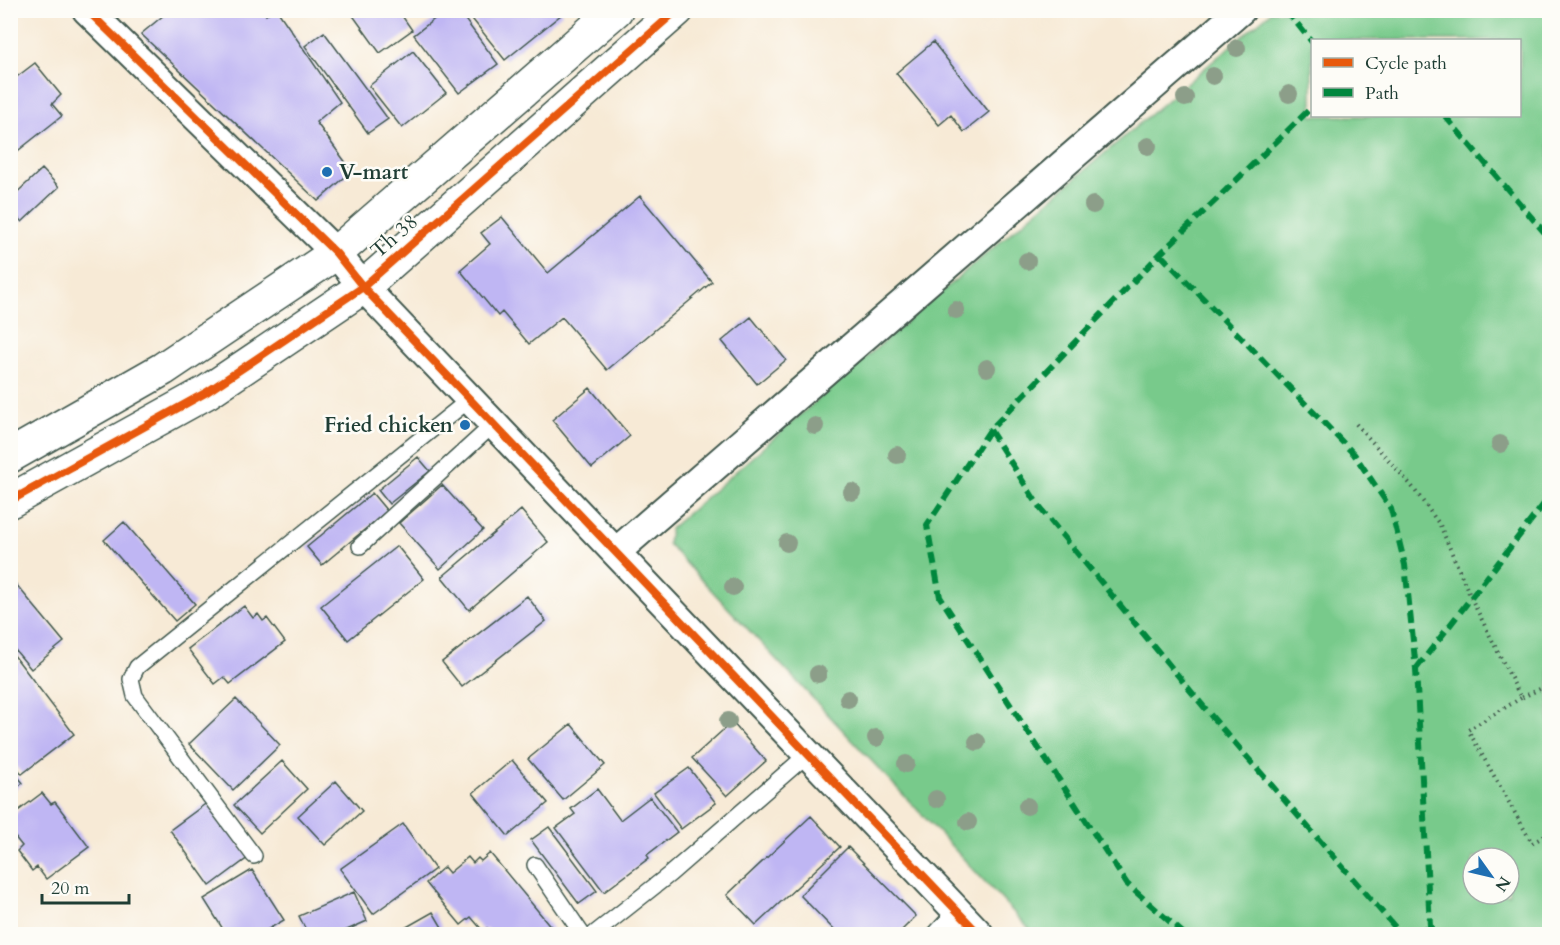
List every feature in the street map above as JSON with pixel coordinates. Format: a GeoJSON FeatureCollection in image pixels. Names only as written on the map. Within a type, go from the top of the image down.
{"type":"FeatureCollection","features":[{"type":"Feature","properties":{"kind":"street"},"geometry":{"type":"LineString","coordinates":[[87,10],[336,253],[363,287],[979,934]]}},
{"type":"Feature","properties":{"kind":"street","name":"Th 38"},"geometry":{"type":"LineString","coordinates":[[10,456],[162,369],[336,253],[616,10]]}},
{"type":"Feature","properties":{"kind":"street","name":"Th 38"},"geometry":{"type":"LineString","coordinates":[[10,501],[207,392],[363,287],[677,10]]}},
{"type":"Feature","properties":{"kind":"street"},"geometry":{"type":"LineString","coordinates":[[616,552],[1241,10]]}},
{"type":"Feature","properties":{"kind":"lane"},"geometry":{"type":"LineString","coordinates":[[254,856],[135,696],[131,679],[137,667],[470,399]]}},
{"type":"Feature","properties":{"kind":"lane"},"geometry":{"type":"LineString","coordinates":[[360,546],[494,424]]}},
{"type":"Feature","properties":{"kind":"lane"},"geometry":{"type":"LineString","coordinates":[[594,934],[670,874],[809,753]]}},
{"type":"Feature","properties":{"kind":"lane"},"geometry":{"type":"LineString","coordinates":[[535,865],[582,934]]}},
{"type":"Feature","properties":{"kind":"lane"},"geometry":{"type":"LineString","coordinates":[[935,934],[956,911]]}},
{"type":"Feature","properties":{"kind":"path"},"geometry":{"type":"LineString","coordinates":[[1356,423],[1412,485],[1440,525],[1471,598],[1521,698]]}},
{"type":"Feature","properties":{"kind":"path"},"geometry":{"type":"LineString","coordinates":[[1550,684],[1521,698],[1468,730],[1532,843],[1550,833]]}},
{"type":"Feature","properties":{"kind":"green space"},"geometry":{"type":"Polygon","coordinates":[[[1272,11],[1549,11],[1549,934],[1034,934],[668,544],[670,529],[920,310],[1272,11]]]}},
{"type":"Feature","properties":{"kind":"building"},"geometry":{"type":"Polygon","coordinates":[[[170,10],[263,10],[266,15],[272,10],[277,10],[340,102],[316,122],[352,171],[318,201],[141,34],[170,10]]]}},
{"type":"Feature","properties":{"kind":"building"},"geometry":{"type":"Polygon","coordinates":[[[349,10],[398,10],[412,30],[380,53],[349,10]]]}},
{"type":"Feature","properties":{"kind":"building"},"geometry":{"type":"Polygon","coordinates":[[[446,10],[458,10],[498,64],[459,93],[414,35],[446,10]]]}},
{"type":"Feature","properties":{"kind":"building"},"geometry":{"type":"Polygon","coordinates":[[[465,10],[560,10],[562,14],[505,60],[465,10]]]}},
{"type":"Feature","properties":{"kind":"building"},"geometry":{"type":"Polygon","coordinates":[[[324,32],[388,119],[368,133],[305,46],[324,32]]]}},
{"type":"Feature","properties":{"kind":"building"},"geometry":{"type":"Polygon","coordinates":[[[933,42],[989,112],[964,132],[951,115],[939,125],[896,73],[933,42]]]}},
{"type":"Feature","properties":{"kind":"building"},"geometry":{"type":"Polygon","coordinates":[[[413,51],[446,93],[402,128],[369,86],[413,51]]]}},
{"type":"Feature","properties":{"kind":"building"},"geometry":{"type":"Polygon","coordinates":[[[35,63],[61,95],[52,104],[62,116],[10,157],[10,82],[35,63]]]}},
{"type":"Feature","properties":{"kind":"building"},"geometry":{"type":"Polygon","coordinates":[[[42,169],[59,187],[22,222],[10,210],[10,199],[42,169]]]}},
{"type":"Feature","properties":{"kind":"building"},"geometry":{"type":"Polygon","coordinates":[[[640,196],[712,282],[607,370],[562,317],[529,344],[502,312],[498,316],[460,270],[490,244],[481,233],[502,217],[548,273],[640,196]]]}},
{"type":"Feature","properties":{"kind":"building"},"geometry":{"type":"Polygon","coordinates":[[[751,317],[786,360],[757,384],[722,341],[751,317]]]}},
{"type":"Feature","properties":{"kind":"building"},"geometry":{"type":"Polygon","coordinates":[[[590,388],[630,436],[592,468],[552,420],[590,388]]]}},
{"type":"Feature","properties":{"kind":"building"},"geometry":{"type":"Polygon","coordinates":[[[418,457],[430,471],[389,504],[378,490],[418,457]]]}},
{"type":"Feature","properties":{"kind":"building"},"geometry":{"type":"Polygon","coordinates":[[[442,485],[483,530],[440,569],[399,523],[442,485]]]}},
{"type":"Feature","properties":{"kind":"building"},"geometry":{"type":"Polygon","coordinates":[[[372,493],[387,511],[322,565],[307,547],[372,493]]]}},
{"type":"Feature","properties":{"kind":"building"},"geometry":{"type":"Polygon","coordinates":[[[521,510],[548,542],[469,610],[442,577],[521,510]]]}},
{"type":"Feature","properties":{"kind":"building"},"geometry":{"type":"Polygon","coordinates":[[[124,522],[195,604],[175,621],[104,540],[124,522]]]}},
{"type":"Feature","properties":{"kind":"building"},"geometry":{"type":"Polygon","coordinates":[[[397,546],[424,579],[348,640],[321,606],[397,546]]]}},
{"type":"Feature","properties":{"kind":"building"},"geometry":{"type":"Polygon","coordinates":[[[10,577],[64,642],[31,669],[10,644],[10,577]]]}},
{"type":"Feature","properties":{"kind":"building"},"geometry":{"type":"Polygon","coordinates":[[[527,596],[546,621],[462,687],[442,662],[527,596]]]}},
{"type":"Feature","properties":{"kind":"building"},"geometry":{"type":"Polygon","coordinates":[[[244,606],[253,618],[258,614],[263,621],[267,618],[285,642],[230,684],[224,677],[215,684],[188,649],[244,606]]]}},
{"type":"Feature","properties":{"kind":"building"},"geometry":{"type":"Polygon","coordinates":[[[10,650],[74,734],[22,774],[10,759],[10,650]]]}},
{"type":"Feature","properties":{"kind":"building"},"geometry":{"type":"Polygon","coordinates":[[[236,699],[280,745],[233,790],[189,744],[236,699]]]}},
{"type":"Feature","properties":{"kind":"building"},"geometry":{"type":"Polygon","coordinates":[[[732,722],[766,761],[727,796],[692,758],[732,722]]]}},
{"type":"Feature","properties":{"kind":"building"},"geometry":{"type":"Polygon","coordinates":[[[571,724],[605,765],[563,800],[528,759],[571,724]]]}},
{"type":"Feature","properties":{"kind":"building"},"geometry":{"type":"Polygon","coordinates":[[[512,760],[548,803],[508,836],[473,793],[512,760]]]}},
{"type":"Feature","properties":{"kind":"building"},"geometry":{"type":"Polygon","coordinates":[[[282,761],[307,789],[260,833],[234,805],[282,761]]]}},
{"type":"Feature","properties":{"kind":"building"},"geometry":{"type":"Polygon","coordinates":[[[10,767],[23,783],[10,793],[10,767]]]}},
{"type":"Feature","properties":{"kind":"building"},"geometry":{"type":"Polygon","coordinates":[[[689,768],[716,803],[681,829],[654,793],[689,768]]]}},
{"type":"Feature","properties":{"kind":"building"},"geometry":{"type":"Polygon","coordinates":[[[336,781],[362,811],[325,845],[298,816],[336,781]]]}},
{"type":"Feature","properties":{"kind":"building"},"geometry":{"type":"Polygon","coordinates":[[[597,789],[620,820],[650,797],[677,832],[647,855],[649,858],[604,892],[556,828],[575,814],[571,809],[597,789]]]}},
{"type":"Feature","properties":{"kind":"building"},"geometry":{"type":"Polygon","coordinates":[[[42,793],[51,804],[55,802],[89,847],[46,879],[37,867],[32,871],[17,851],[22,846],[10,831],[10,817],[42,793]]]}},
{"type":"Feature","properties":{"kind":"building"},"geometry":{"type":"Polygon","coordinates":[[[208,802],[249,857],[210,886],[170,830],[208,802]]]}},
{"type":"Feature","properties":{"kind":"building"},"geometry":{"type":"Polygon","coordinates":[[[811,816],[840,847],[756,925],[727,895],[811,816]]]}},
{"type":"Feature","properties":{"kind":"building"},"geometry":{"type":"Polygon","coordinates":[[[403,824],[435,869],[373,914],[340,869],[403,824]]]}},
{"type":"Feature","properties":{"kind":"building"},"geometry":{"type":"Polygon","coordinates":[[[549,827],[597,891],[579,904],[531,840],[549,827]]]}},
{"type":"Feature","properties":{"kind":"building"},"geometry":{"type":"Polygon","coordinates":[[[848,847],[916,916],[898,934],[838,934],[800,895],[848,847]]]}},
{"type":"Feature","properties":{"kind":"building"},"geometry":{"type":"Polygon","coordinates":[[[490,853],[552,928],[545,934],[493,934],[487,928],[483,931],[471,917],[461,925],[426,883],[444,867],[449,873],[468,857],[473,863],[478,858],[481,861],[490,853]]]}},
{"type":"Feature","properties":{"kind":"building"},"geometry":{"type":"Polygon","coordinates":[[[252,870],[284,920],[260,934],[226,934],[204,899],[252,870]]]}},
{"type":"Feature","properties":{"kind":"building"},"geometry":{"type":"Polygon","coordinates":[[[354,892],[367,921],[338,934],[308,934],[299,916],[354,892]]]}},
{"type":"Feature","properties":{"kind":"building"},"geometry":{"type":"Polygon","coordinates":[[[433,912],[446,934],[407,934],[403,929],[433,912]]]}},
{"type":"Feature","properties":{"kind":"marked path"},"geometry":{"type":"LineString","coordinates":[[1286,10],[1311,41]]}},
{"type":"Feature","properties":{"kind":"marked path"},"geometry":{"type":"LineString","coordinates":[[1184,934],[1127,884],[940,597],[927,525],[990,430],[1160,254],[1311,108]]}},
{"type":"Feature","properties":{"kind":"marked path"},"geometry":{"type":"LineString","coordinates":[[1446,117],[1550,239]]}},
{"type":"Feature","properties":{"kind":"marked path"},"geometry":{"type":"LineString","coordinates":[[1160,254],[1354,454],[1391,509],[1405,565],[1416,669],[1430,926],[1437,934]]}},
{"type":"Feature","properties":{"kind":"marked path"},"geometry":{"type":"LineString","coordinates":[[990,430],[1040,508],[1213,718],[1401,934]]}},
{"type":"Feature","properties":{"kind":"marked path"},"geometry":{"type":"LineString","coordinates":[[1416,669],[1550,496]]}},
{"type":"Feature","properties":{"kind":"marked path"},"geometry":{"type":"LineString","coordinates":[[1416,934],[1430,926]]}},
{"type":"Feature","properties":{"kind":"cycle path"},"geometry":{"type":"LineString","coordinates":[[87,10],[336,253],[363,287],[979,934]]}},
{"type":"Feature","properties":{"kind":"cycle path"},"geometry":{"type":"LineString","coordinates":[[10,501],[207,392],[363,287],[677,10]]}},
{"type":"Feature","properties":{"kind":"place","name":"V-mart"},"geometry":{"type":"Point","coordinates":[327,172]}},
{"type":"Feature","properties":{"kind":"place","name":"Fried chicken"},"geometry":{"type":"Point","coordinates":[465,425]}}]}
